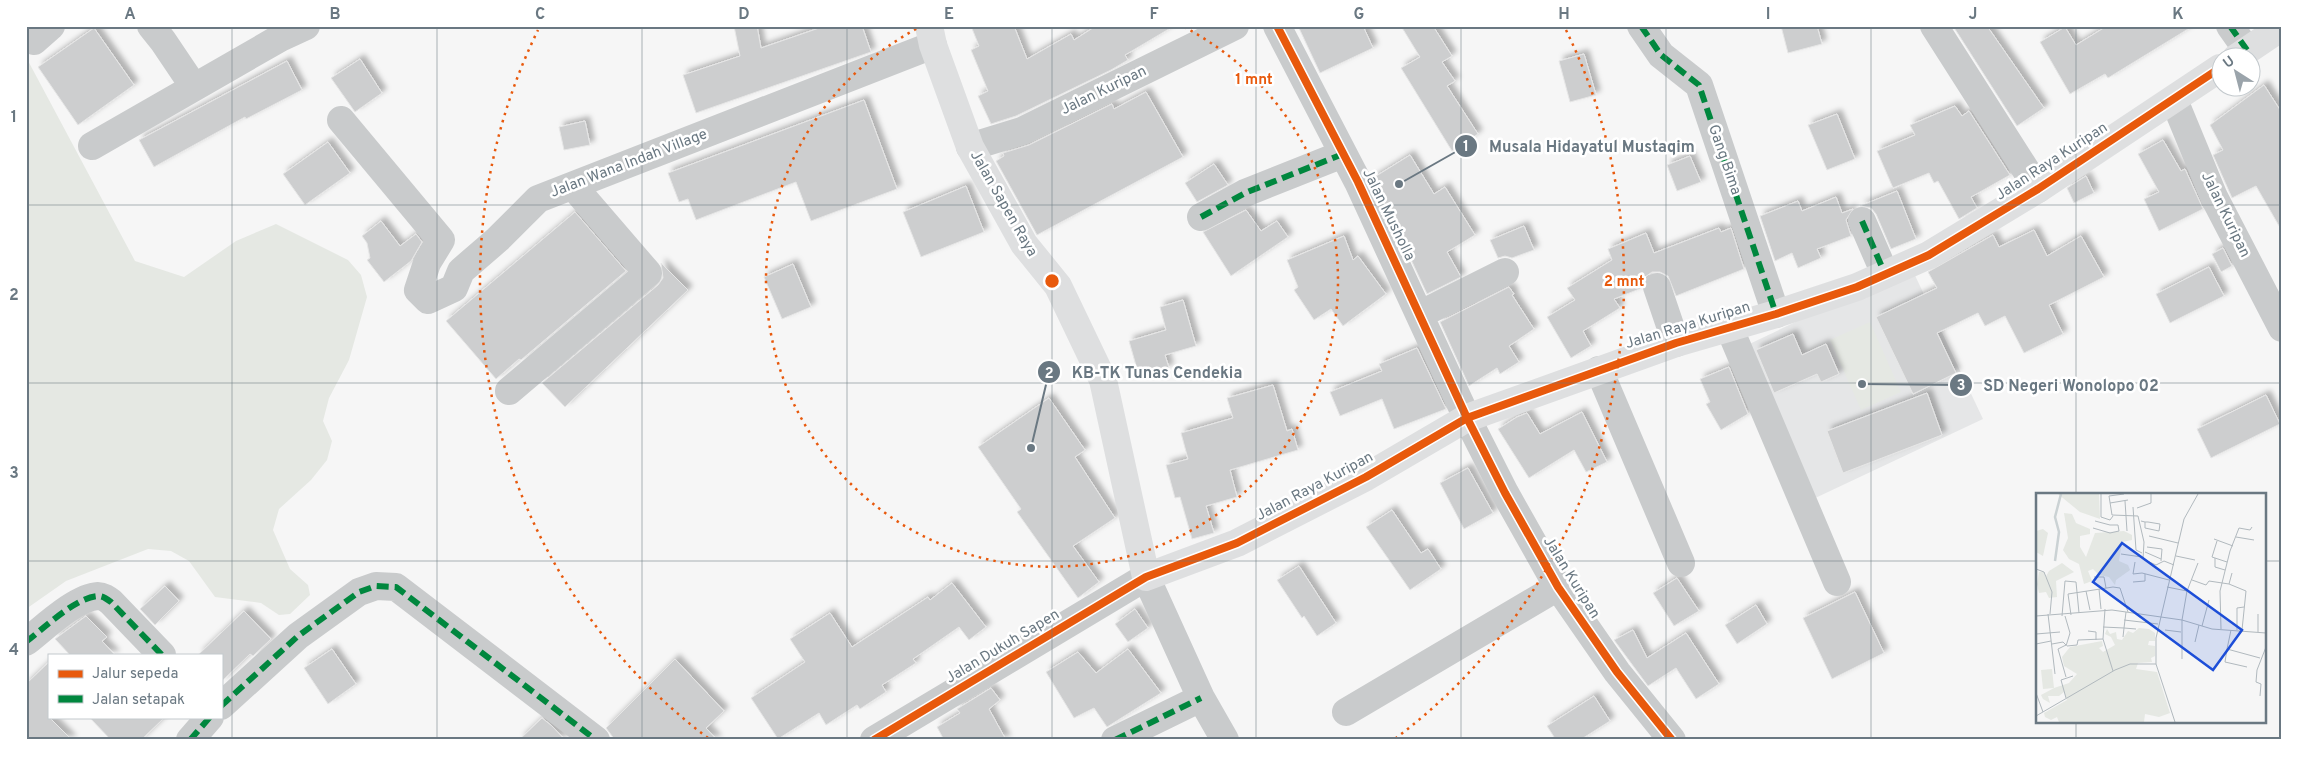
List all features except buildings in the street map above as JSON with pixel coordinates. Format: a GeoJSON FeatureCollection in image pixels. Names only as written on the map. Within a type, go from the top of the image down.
{"type":"FeatureCollection","features":[{"type":"Feature","properties":{"kind":"street"},"geometry":{"type":"LineString","coordinates":[[150,26],[164,41],[194,87]]}},
{"type":"Feature","properties":{"kind":"street"},"geometry":{"type":"LineString","coordinates":[[92,146],[280,38],[306,26]]}},
{"type":"Feature","properties":{"kind":"street","name":"Jalan Kuripan"},"geometry":{"type":"LineString","coordinates":[[970,147],[1022,132],[1235,26]]}},
{"type":"Feature","properties":{"kind":"street","name":"Jalan Musholla"},"geometry":{"type":"LineString","coordinates":[[1277,26],[1343,154],[1421,314],[1467,418]]}},
{"type":"Feature","properties":{"kind":"street","name":"Gang Bima"},"geometry":{"type":"LineString","coordinates":[[1641,26],[1662,55],[1699,85],[1776,314]]}},
{"type":"Feature","properties":{"kind":"street"},"geometry":{"type":"LineString","coordinates":[[1934,26],[2038,188]]}},
{"type":"Feature","properties":{"kind":"street"},"geometry":{"type":"LineString","coordinates":[[2230,26],[2239,48]]}},
{"type":"Feature","properties":{"kind":"street"},"geometry":{"type":"LineString","coordinates":[[2251,48],[2282,27]]}},
{"type":"Feature","properties":{"kind":"street","name":"Jalan Sapen Raya"},"geometry":{"type":"LineString","coordinates":[[931,36],[970,147],[1024,244],[1058,286],[1103,380],[1146,577]]}},
{"type":"Feature","properties":{"kind":"street","name":"Jalan Wana Indah Village"},"geometry":{"type":"LineString","coordinates":[[340,120],[441,240],[427,263],[418,290],[428,300],[454,288],[461,271],[498,239],[538,199],[931,36]]}},
{"type":"Feature","properties":{"kind":"street","name":"Jalan Raya Kuripan"},"geometry":{"type":"LineString","coordinates":[[1146,577],[1237,543],[1348,486],[1467,418],[1676,343],[1729,326],[1776,314],[1857,286],[1929,255],[2038,188],[2210,75]]}},
{"type":"Feature","properties":{"kind":"street","name":"Jalan Kuripan"},"geometry":{"type":"LineString","coordinates":[[2174,100],[2214,197],[2282,328]]}},
{"type":"Feature","properties":{"kind":"street"},"geometry":{"type":"LineString","coordinates":[[1201,217],[1245,193],[1343,154]]}},
{"type":"Feature","properties":{"kind":"street"},"geometry":{"type":"LineString","coordinates":[[509,391],[648,273],[573,186]]}},
{"type":"Feature","properties":{"kind":"street"},"geometry":{"type":"LineString","coordinates":[[1862,221],[1885,274]]}},
{"type":"Feature","properties":{"kind":"street"},"geometry":{"type":"LineString","coordinates":[[1421,314],[1505,272]]}},
{"type":"Feature","properties":{"kind":"street"},"geometry":{"type":"LineString","coordinates":[[1657,287],[1676,343]]}},
{"type":"Feature","properties":{"kind":"street"},"geometry":{"type":"LineString","coordinates":[[1729,326],[1837,582]]}},
{"type":"Feature","properties":{"kind":"street"},"geometry":{"type":"LineString","coordinates":[[1599,370],[1681,563]]}},
{"type":"Feature","properties":{"kind":"street","name":"Jalan Kuripan"},"geometry":{"type":"LineString","coordinates":[[1467,418],[1558,587],[1617,672],[1672,740]]}},
{"type":"Feature","properties":{"kind":"street"},"geometry":{"type":"LineString","coordinates":[[1146,577],[1201,698],[1225,740]]}},
{"type":"Feature","properties":{"kind":"street","name":"Jalan Dukuh Sapen"},"geometry":{"type":"LineString","coordinates":[[874,740],[1146,577]]}},
{"type":"Feature","properties":{"kind":"street"},"geometry":{"type":"LineString","coordinates":[[222,705],[298,636],[358,592],[376,586],[396,587],[596,740]]}},
{"type":"Feature","properties":{"kind":"street"},"geometry":{"type":"LineString","coordinates":[[1346,712],[1558,587]]}},
{"type":"Feature","properties":{"kind":"street"},"geometry":{"type":"LineString","coordinates":[[26,642],[81,601],[98,596],[104,597],[111,602],[161,654]]}},
{"type":"Feature","properties":{"kind":"street"},"geometry":{"type":"LineString","coordinates":[[1115,740],[1201,698]]}},
{"type":"Feature","properties":{"kind":"street"},"geometry":{"type":"LineString","coordinates":[[190,740],[209,718]]}},
{"type":"Feature","properties":{"kind":"shaded area"},"geometry":{"type":"Polygon","coordinates":[[[26,57],[135,261],[184,277],[236,241],[276,224],[348,260],[361,275],[367,297],[349,360],[329,398],[323,421],[332,441],[327,460],[311,480],[279,509],[273,530],[290,569],[308,585],[310,595],[290,614],[279,615],[261,603],[215,597],[189,561],[171,551],[148,549],[66,581],[26,609],[26,57]]]}},
{"type":"Feature","properties":{"kind":"shaded area"},"geometry":{"type":"Polygon","coordinates":[[[1911,267],[1983,419],[1811,500],[1741,348],[1911,267]]]}},
{"type":"Feature","properties":{"kind":"shaded area"},"geometry":{"type":"Polygon","coordinates":[[[1870,322],[1901,392],[1861,410],[1830,340],[1870,322]]]}},
{"type":"Feature","properties":{"kind":"marked path"},"geometry":{"type":"LineString","coordinates":[[1641,26],[1661,55],[1699,85],[1776,314]]}},
{"type":"Feature","properties":{"kind":"marked path"},"geometry":{"type":"LineString","coordinates":[[2230,26],[2246,48]]}},
{"type":"Feature","properties":{"kind":"marked path"},"geometry":{"type":"LineString","coordinates":[[1201,217],[1245,193],[1343,154]]}},
{"type":"Feature","properties":{"kind":"marked path"},"geometry":{"type":"LineString","coordinates":[[1862,221],[1885,274]]}},
{"type":"Feature","properties":{"kind":"marked path"},"geometry":{"type":"LineString","coordinates":[[222,705],[298,636],[359,592],[376,586],[396,587],[596,740]]}},
{"type":"Feature","properties":{"kind":"marked path"},"geometry":{"type":"LineString","coordinates":[[26,642],[70,608],[89,598],[100,596],[111,602],[161,654]]}},
{"type":"Feature","properties":{"kind":"marked path"},"geometry":{"type":"LineString","coordinates":[[1115,740],[1201,698]]}},
{"type":"Feature","properties":{"kind":"marked path"},"geometry":{"type":"LineString","coordinates":[[190,740],[209,718]]}},
{"type":"Feature","properties":{"kind":"cycle path"},"geometry":{"type":"LineString","coordinates":[[1277,26],[1358,182],[1467,418],[1505,493],[1558,587],[1617,672],[1672,740]]}},
{"type":"Feature","properties":{"kind":"cycle path"},"geometry":{"type":"LineString","coordinates":[[874,740],[1146,577],[1237,543],[1366,477],[1467,418],[1676,343],[1776,314],[1857,287],[1929,255],[2038,189],[2210,75]]}},
{"type":"Feature","properties":{"kind":"place","name":"Musala Hidayatul Mustaqim"},"geometry":{"type":"Point","coordinates":[1399,184]}},
{"type":"Feature","properties":{"kind":"place","name":"SD Negeri Wonolopo 02"},"geometry":{"type":"Point","coordinates":[1862,384]}},
{"type":"Feature","properties":{"kind":"place","name":"KB-TK Tunas Cendekia"},"geometry":{"type":"Point","coordinates":[1031,448]}}]}
